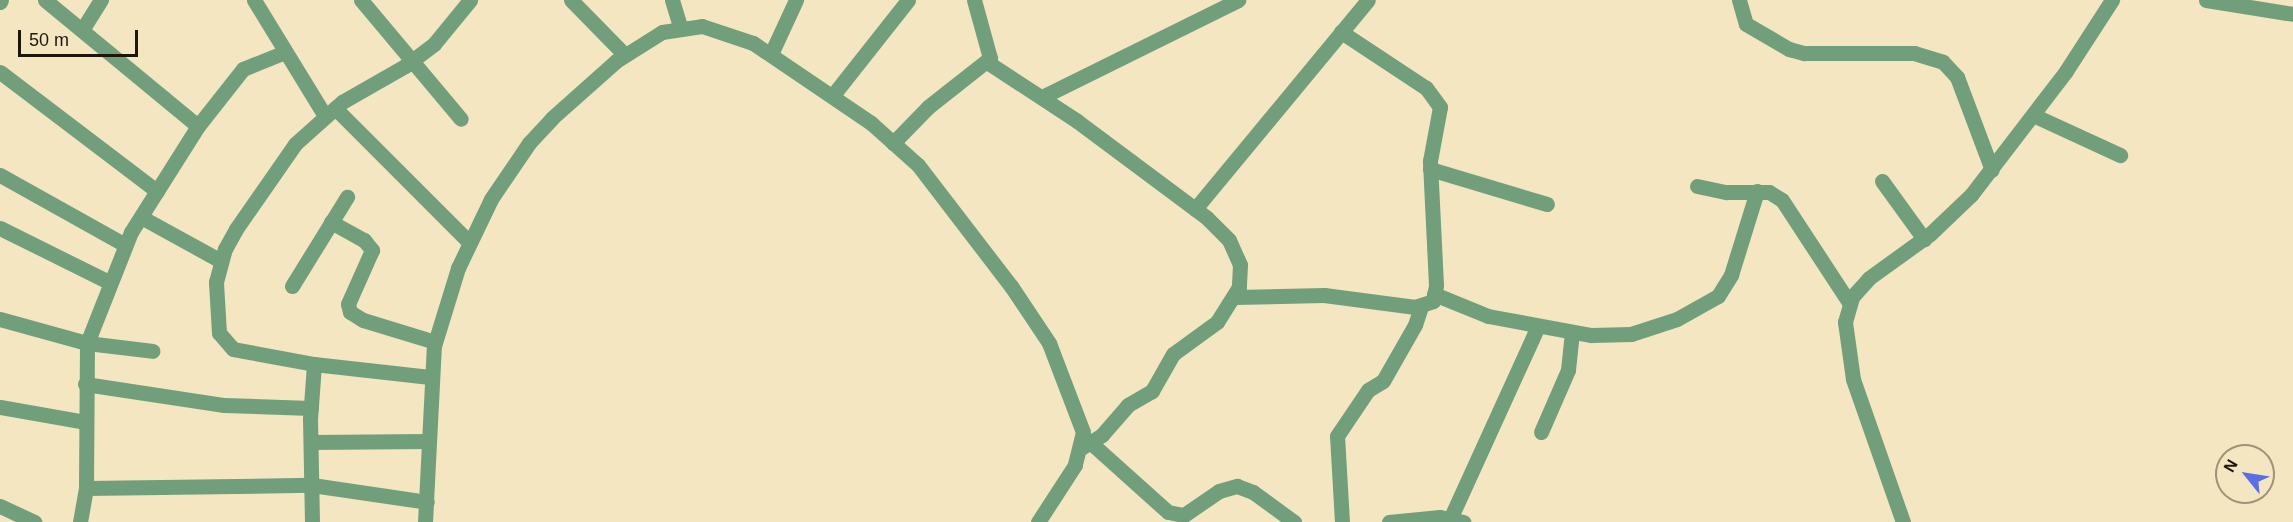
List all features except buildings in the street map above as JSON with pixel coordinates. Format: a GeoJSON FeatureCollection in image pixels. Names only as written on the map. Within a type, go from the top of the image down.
{"type":"FeatureCollection","features":[{"type":"Feature","properties":{"kind":"street"},"geometry":{"type":"LineString","coordinates":[[45,0],[198,126]]}},
{"type":"Feature","properties":{"kind":"street"},"geometry":{"type":"LineString","coordinates":[[82,30],[101,0]]}},
{"type":"Feature","properties":{"kind":"street"},"geometry":{"type":"LineString","coordinates":[[254,0],[285,52],[330,112],[469,242]]}},
{"type":"Feature","properties":{"kind":"street"},"geometry":{"type":"LineString","coordinates":[[361,0],[461,119]]}},
{"type":"Feature","properties":{"kind":"street"},"geometry":{"type":"LineString","coordinates":[[430,377],[314,364],[240,351],[222,340],[216,309],[221,261],[236,229],[271,173],[330,112],[411,62],[435,44],[470,0]]}},
{"type":"Feature","properties":{"kind":"street"},"geometry":{"type":"LineString","coordinates":[[571,0],[625,55]]}},
{"type":"Feature","properties":{"kind":"street"},"geometry":{"type":"LineString","coordinates":[[672,0],[681,27]]}},
{"type":"Feature","properties":{"kind":"street"},"geometry":{"type":"LineString","coordinates":[[771,54],[796,0]]}},
{"type":"Feature","properties":{"kind":"street"},"geometry":{"type":"LineString","coordinates":[[833,95],[908,0]]}},
{"type":"Feature","properties":{"kind":"street"},"geometry":{"type":"LineString","coordinates":[[893,143],[934,101],[987,62],[991,48],[974,0]]}},
{"type":"Feature","properties":{"kind":"street"},"geometry":{"type":"LineString","coordinates":[[1042,97],[1238,0]]}},
{"type":"Feature","properties":{"kind":"street"},"geometry":{"type":"LineString","coordinates":[[1196,209],[1368,0]]}},
{"type":"Feature","properties":{"kind":"street"},"geometry":{"type":"LineString","coordinates":[[1738,0],[1746,24],[1789,49],[1804,53],[1914,53],[1942,62],[1957,77],[1992,170]]}},
{"type":"Feature","properties":{"kind":"street"},"geometry":{"type":"LineString","coordinates":[[1903,522],[1853,379],[1845,322],[1850,304],[1869,278],[1951,217],[1992,170],[2112,0]]}},
{"type":"Feature","properties":{"kind":"street"},"geometry":{"type":"LineString","coordinates":[[2206,0],[2293,14]]}},
{"type":"Feature","properties":{"kind":"street"},"geometry":{"type":"LineString","coordinates":[[425,522],[430,377],[435,342],[469,242],[490,199],[529,143],[577,94],[625,55],[662,32],[681,27],[702,26],[725,31],[771,54],[833,95],[918,165],[971,230],[1049,344],[1079,415],[1086,446],[1168,512],[1184,514],[1220,491],[1237,486],[1253,492],[1294,522]]}},
{"type":"Feature","properties":{"kind":"street"},"geometry":{"type":"LineString","coordinates":[[1235,297],[1324,295],[1420,307],[1433,301],[1430,169],[1432,141],[1441,117],[1436,99],[1341,32]]}},
{"type":"Feature","properties":{"kind":"street"},"geometry":{"type":"LineString","coordinates":[[80,522],[86,488],[87,343],[125,245],[198,126],[243,69],[285,52]]}},
{"type":"Feature","properties":{"kind":"street"},"geometry":{"type":"LineString","coordinates":[[987,62],[1042,97],[1220,229],[1236,253],[1241,276],[1235,297],[1208,331],[1169,358],[1152,391],[1128,405],[1086,446],[1038,522]]}},
{"type":"Feature","properties":{"kind":"street"},"geometry":{"type":"LineString","coordinates":[[0,72],[157,191]]}},
{"type":"Feature","properties":{"kind":"street"},"geometry":{"type":"LineString","coordinates":[[2033,115],[2120,155]]}},
{"type":"Feature","properties":{"kind":"street"},"geometry":{"type":"LineString","coordinates":[[1430,169],[1547,204]]}},
{"type":"Feature","properties":{"kind":"street"},"geometry":{"type":"LineString","coordinates":[[0,176],[125,245]]}},
{"type":"Feature","properties":{"kind":"street"},"geometry":{"type":"LineString","coordinates":[[1881,181],[1924,239]]}},
{"type":"Feature","properties":{"kind":"street"},"geometry":{"type":"LineString","coordinates":[[1697,186],[1726,192],[1769,192],[1782,200],[1850,304]]}},
{"type":"Feature","properties":{"kind":"street"},"geometry":{"type":"LineString","coordinates":[[1434,294],[1480,314],[1538,326],[1572,332],[1631,334],[1677,318],[1718,296],[1731,274],[1757,191]]}},
{"type":"Feature","properties":{"kind":"street"},"geometry":{"type":"LineString","coordinates":[[292,286],[347,197]]}},
{"type":"Feature","properties":{"kind":"street"},"geometry":{"type":"LineString","coordinates":[[141,217],[221,261]]}},
{"type":"Feature","properties":{"kind":"street"},"geometry":{"type":"LineString","coordinates":[[332,222],[364,240],[372,250],[348,304],[350,312],[363,320],[435,342]]}},
{"type":"Feature","properties":{"kind":"street"},"geometry":{"type":"LineString","coordinates":[[0,228],[109,282]]}},
{"type":"Feature","properties":{"kind":"street"},"geometry":{"type":"LineString","coordinates":[[1342,522],[1337,435],[1368,390],[1383,381],[1415,325],[1420,307]]}},
{"type":"Feature","properties":{"kind":"street"},"geometry":{"type":"LineString","coordinates":[[0,319],[87,343],[153,351]]}},
{"type":"Feature","properties":{"kind":"street"},"geometry":{"type":"LineString","coordinates":[[1389,522],[1457,520],[1538,326]]}},
{"type":"Feature","properties":{"kind":"street"},"geometry":{"type":"LineString","coordinates":[[1541,432],[1565,378],[1572,332]]}},
{"type":"Feature","properties":{"kind":"street"},"geometry":{"type":"LineString","coordinates":[[312,522],[311,408],[314,364]]}},
{"type":"Feature","properties":{"kind":"street"},"geometry":{"type":"LineString","coordinates":[[85,384],[224,405],[311,408]]}},
{"type":"Feature","properties":{"kind":"street"},"geometry":{"type":"LineString","coordinates":[[0,407],[85,422]]}},
{"type":"Feature","properties":{"kind":"street"},"geometry":{"type":"LineString","coordinates":[[311,442],[429,441]]}},
{"type":"Feature","properties":{"kind":"street"},"geometry":{"type":"LineString","coordinates":[[86,488],[312,485],[427,502]]}},
{"type":"Feature","properties":{"kind":"street"},"geometry":{"type":"LineString","coordinates":[[0,506],[35,522]]}}]}
